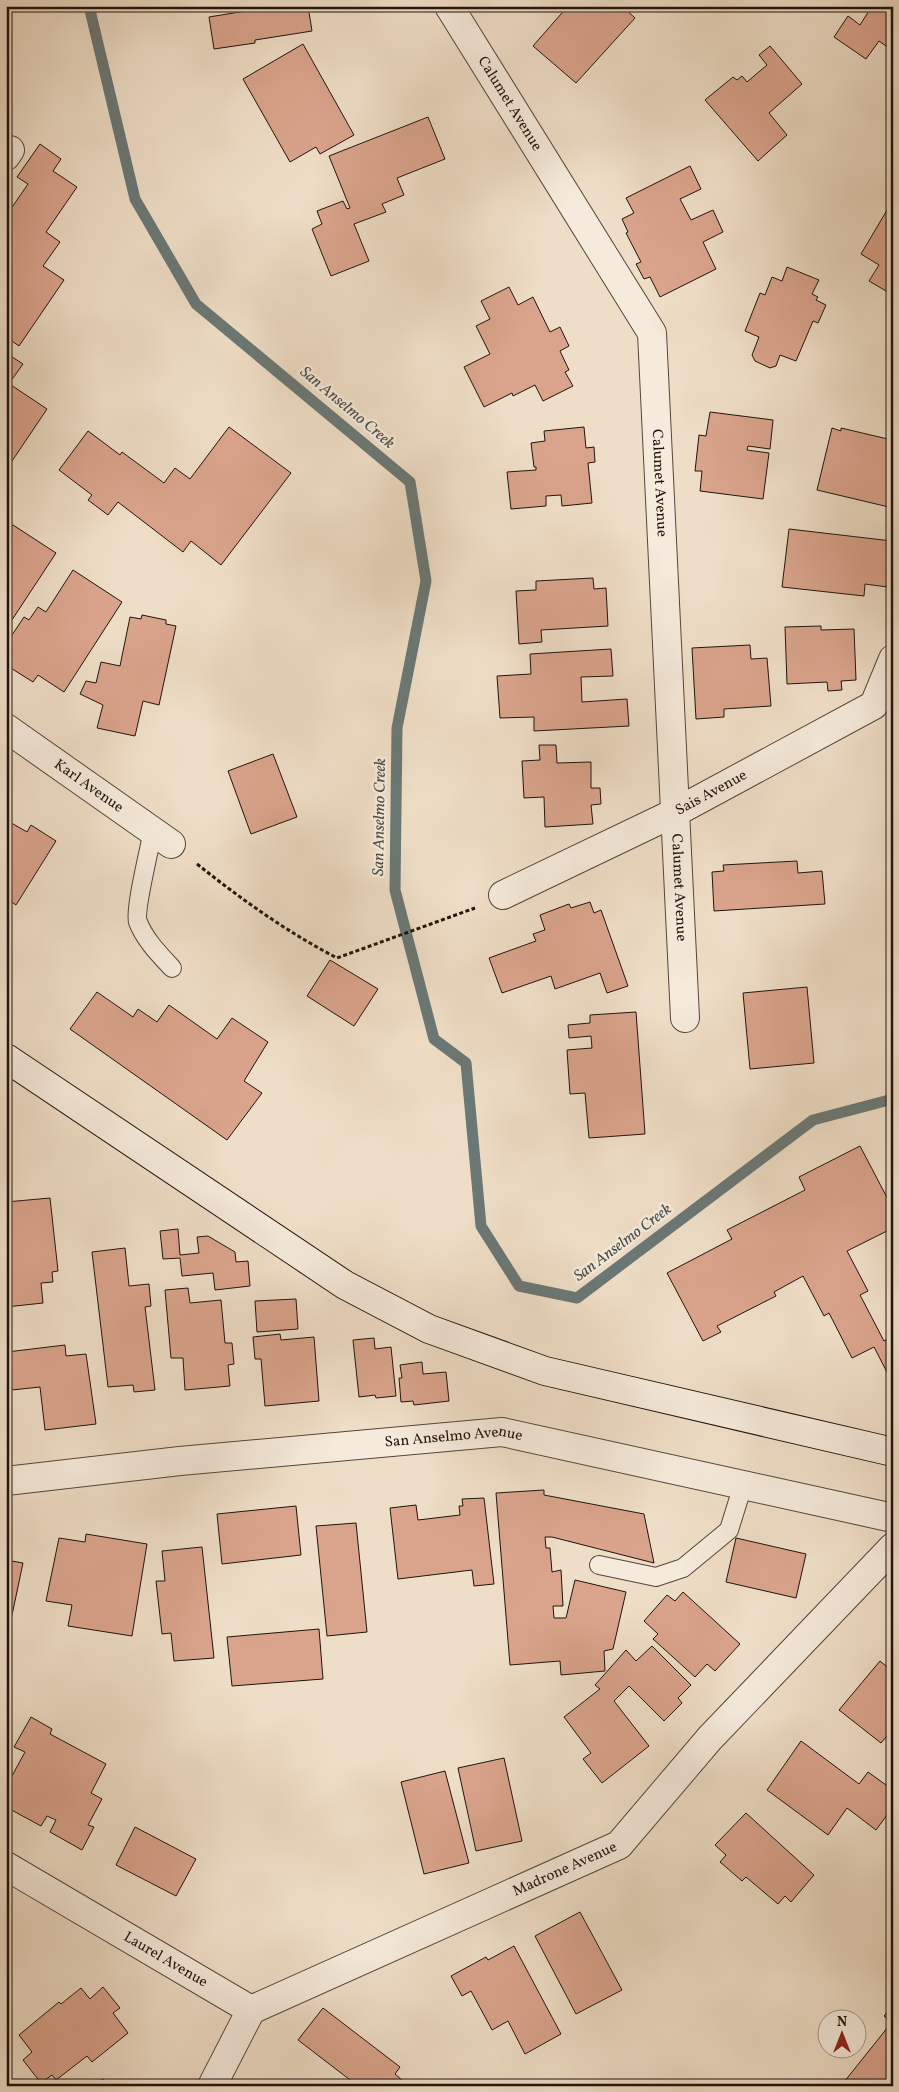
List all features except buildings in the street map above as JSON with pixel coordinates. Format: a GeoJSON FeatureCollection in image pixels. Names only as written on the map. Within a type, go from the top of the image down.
{"type":"FeatureCollection","features":[{"type":"Feature","properties":{"kind":"street","name":"Calumet Avenue"},"geometry":{"type":"LineString","coordinates":[[449,6],[652,333],[685,1018]]}},
{"type":"Feature","properties":{"kind":"street","name":"Sais Avenue"},"geometry":{"type":"LineString","coordinates":[[491,901],[674,813],[874,705],[893,659]]}},
{"type":"Feature","properties":{"kind":"street","name":"Karl Avenue"},"geometry":{"type":"LineString","coordinates":[[6,728],[162,838]]}},
{"type":"Feature","properties":{"kind":"street"},"geometry":{"type":"LineString","coordinates":[[6,1058],[345,1285],[429,1329],[545,1371],[893,1452]]}},
{"type":"Feature","properties":{"kind":"street","name":"San Anselmo Avenue"},"geometry":{"type":"LineString","coordinates":[[6,1480],[180,1461],[502,1432],[893,1518]]}},
{"type":"Feature","properties":{"kind":"street","name":"Madrone Avenue"},"geometry":{"type":"LineString","coordinates":[[251,2010],[619,1846],[710,1738],[893,1548]]}},
{"type":"Feature","properties":{"kind":"street","name":"Laurel Avenue"},"geometry":{"type":"LineString","coordinates":[[6,1866],[251,2010]]}},
{"type":"Feature","properties":{"kind":"street"},"geometry":{"type":"LineString","coordinates":[[212,2086],[251,2010]]}},
{"type":"Feature","properties":{"kind":"lane"},"geometry":{"type":"LineString","coordinates":[[162,838],[143,877],[137,920],[151,946],[172,968]]}},
{"type":"Feature","properties":{"kind":"lane"},"geometry":{"type":"LineString","coordinates":[[598,1565],[656,1577],[683,1568],[729,1530],[743,1485]]}},
{"type":"Feature","properties":{"kind":"path"},"geometry":{"type":"LineString","coordinates":[[162,838],[242,899],[310,944],[337,958],[491,901]]}},
{"type":"Feature","properties":{"kind":"waterway","name":"San Anselmo Creek"},"geometry":{"type":"LineString","coordinates":[[89,6],[135,199],[196,304],[410,482],[426,581],[397,728],[395,890],[434,1039],[466,1063],[481,1226],[519,1286],[577,1298],[813,1120],[893,1099]]}}]}
